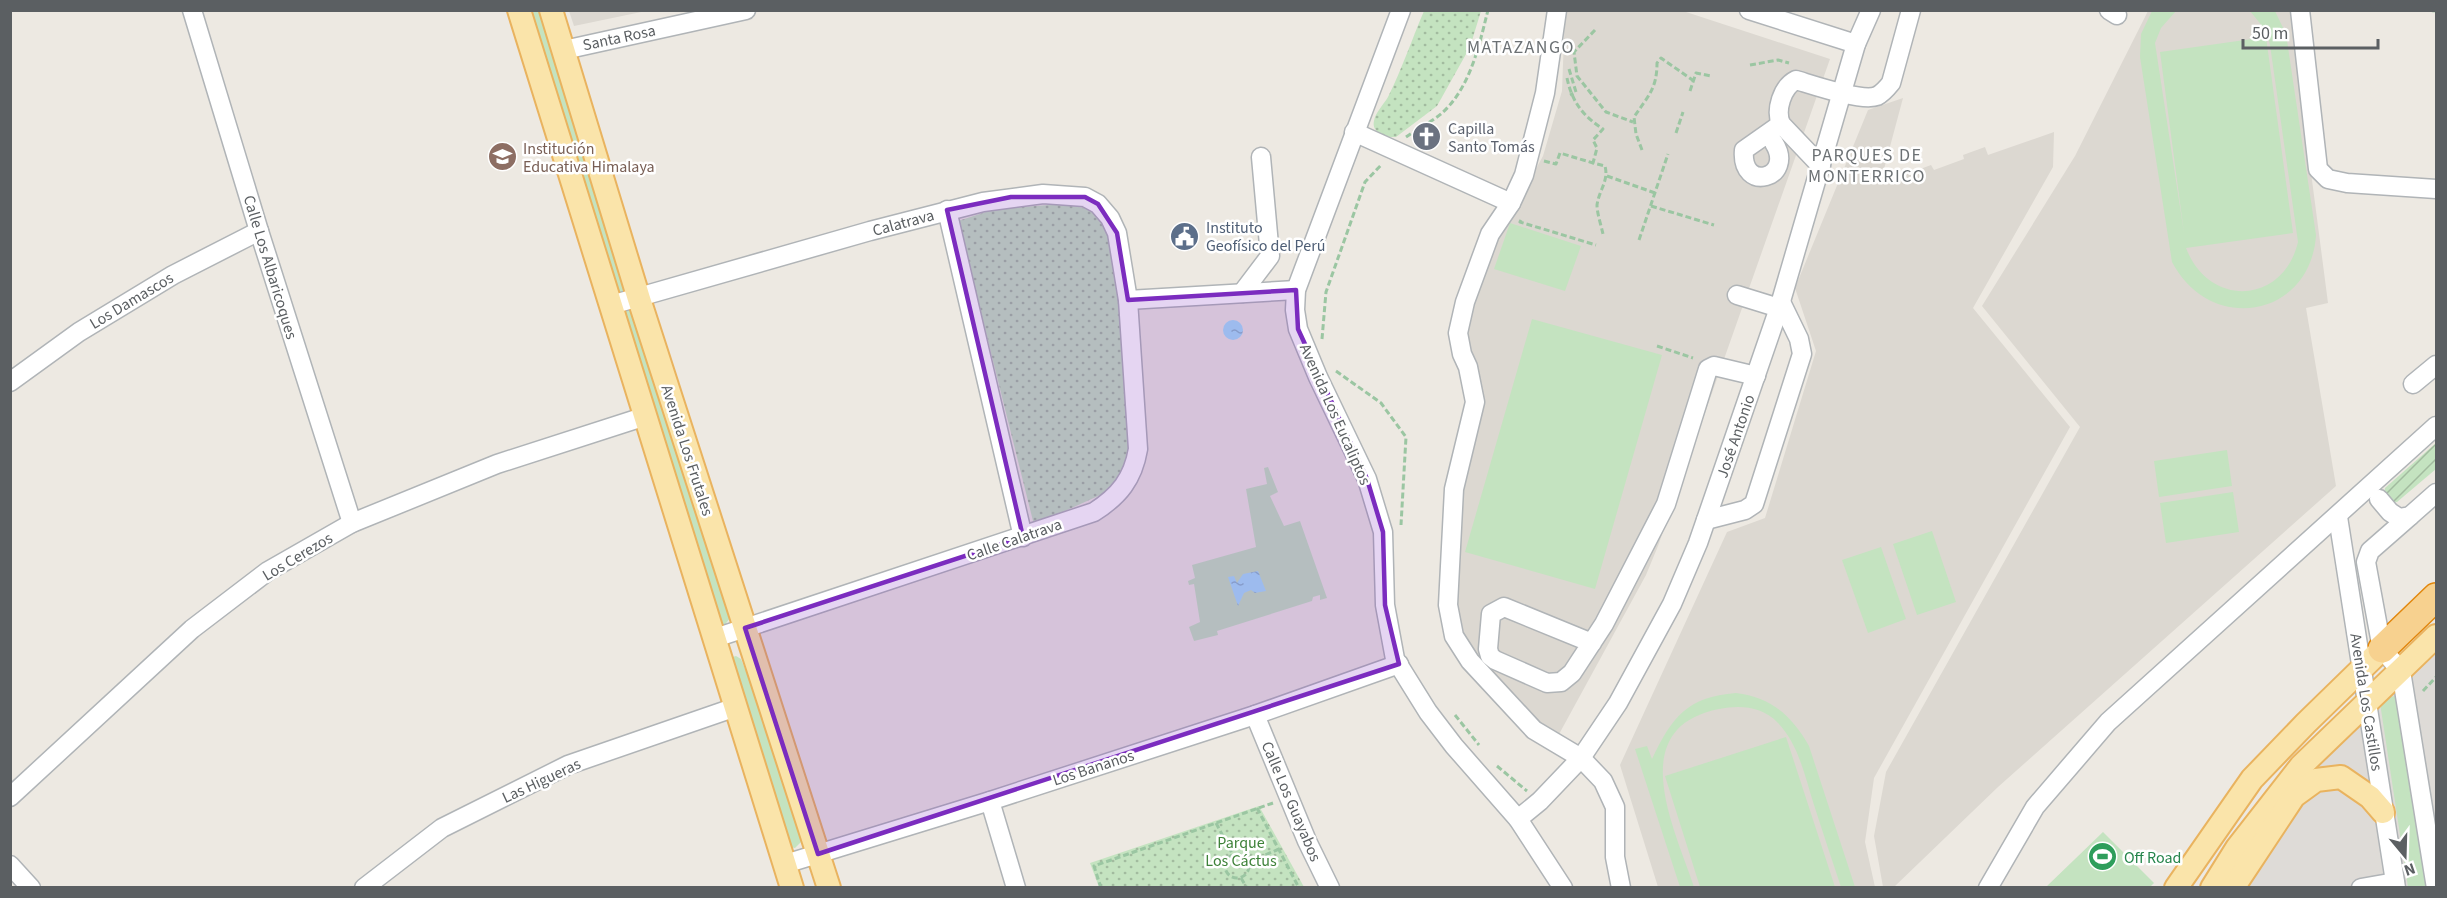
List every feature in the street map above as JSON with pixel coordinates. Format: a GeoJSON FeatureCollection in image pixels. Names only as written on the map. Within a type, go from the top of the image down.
{"type":"FeatureCollection","features":[{"type":"Feature","properties":{"kind":"highway"},"geometry":{"type":"LineString","coordinates":[[2382,649],[2436,597]]}},
{"type":"Feature","properties":{"kind":"main road","name":"Avenida Los Frutales"},"geometry":{"type":"LineString","coordinates":[[519,10],[792,888]]}},
{"type":"Feature","properties":{"kind":"main road","name":"Avenida Los Frutales"},"geometry":{"type":"LineString","coordinates":[[551,10],[639,299],[829,888]]}},
{"type":"Feature","properties":{"kind":"main road"},"geometry":{"type":"LineString","coordinates":[[2212,888],[2237,848],[2301,766],[2436,636]]}},
{"type":"Feature","properties":{"kind":"main road"},"geometry":{"type":"LineString","coordinates":[[2176,888],[2252,779],[2382,649]]}},
{"type":"Feature","properties":{"kind":"main road"},"geometry":{"type":"LineString","coordinates":[[2233,888],[2294,796],[2316,780],[2341,777],[2370,797],[2384,812]]}},
{"type":"Feature","properties":{"kind":"street","name":"Calle Los Albaricoques"},"geometry":{"type":"LineString","coordinates":[[192,10],[352,524]]}},
{"type":"Feature","properties":{"kind":"street","name":"Santa Rosa"},"geometry":{"type":"LineString","coordinates":[[564,50],[746,10]]}},
{"type":"Feature","properties":{"kind":"street","name":"Avenida Los Eucaliptos"},"geometry":{"type":"LineString","coordinates":[[1401,10],[1296,290],[1295,310],[1298,329],[1367,479],[1383,532],[1385,605],[1395,659],[1441,729],[1518,819],[1563,888]]}},
{"type":"Feature","properties":{"kind":"street"},"geometry":{"type":"LineString","coordinates":[[1557,10],[1545,93],[1517,208],[1490,234],[1465,302],[1458,333],[1475,402],[1454,489],[1448,605],[1454,636],[1470,661],[1534,730],[1581,758],[1603,782],[1615,807],[1615,857],[1621,888]]}},
{"type":"Feature","properties":{"kind":"street"},"geometry":{"type":"LineString","coordinates":[[1749,10],[1856,44]]}},
{"type":"Feature","properties":{"kind":"street","name":"José Antonio"},"geometry":{"type":"LineString","coordinates":[[1518,819],[1540,801],[1581,758],[1618,703],[1672,604],[1706,520],[1780,305],[1856,44],[1870,10]]}},
{"type":"Feature","properties":{"kind":"street"},"geometry":{"type":"LineString","coordinates":[[1821,166],[1781,124],[1777,111],[1791,82],[1796,80],[1842,93],[1874,97],[1884,92],[1891,83],[1911,10]]}},
{"type":"Feature","properties":{"kind":"street"},"geometry":{"type":"LineString","coordinates":[[2300,10],[2318,169],[2328,179],[2347,183],[2436,189]]}},
{"type":"Feature","properties":{"kind":"street"},"geometry":{"type":"LineString","coordinates":[[1774,143],[1780,159],[1778,168],[1762,177],[1754,176],[1747,171],[1744,165],[1744,150],[1781,124]]}},
{"type":"Feature","properties":{"kind":"street"},"geometry":{"type":"LineString","coordinates":[[1354,132],[1395,149],[1517,208]]}},
{"type":"Feature","properties":{"kind":"street"},"geometry":{"type":"LineString","coordinates":[[1242,293],[1270,256],[1261,157]]}},
{"type":"Feature","properties":{"kind":"street","name":"Calatrava"},"geometry":{"type":"LineString","coordinates":[[611,305],[639,299],[947,210],[983,202],[1043,194],[1085,197],[1098,204],[1110,218],[1117,233],[1128,300]]}},
{"type":"Feature","properties":{"kind":"street"},"geometry":{"type":"LineString","coordinates":[[947,210],[1023,537]]}},
{"type":"Feature","properties":{"kind":"street","name":"Los Damascos"},"geometry":{"type":"LineString","coordinates":[[10,382],[79,332],[173,274],[259,231]]}},
{"type":"Feature","properties":{"kind":"street"},"geometry":{"type":"LineString","coordinates":[[1128,300],[1296,290]]}},
{"type":"Feature","properties":{"kind":"street"},"geometry":{"type":"LineString","coordinates":[[1706,520],[1745,510],[1754,504],[1802,354],[1799,339],[1780,305],[1737,295]]}},
{"type":"Feature","properties":{"kind":"street","name":"Calle Calatrava"},"geometry":{"type":"LineString","coordinates":[[714,638],[1023,537],[1094,512],[1112,501],[1124,488],[1133,471],[1138,449],[1128,300]]}},
{"type":"Feature","properties":{"kind":"street"},"geometry":{"type":"LineString","coordinates":[[2413,384],[2436,365]]}},
{"type":"Feature","properties":{"kind":"street"},"geometry":{"type":"LineString","coordinates":[[1592,643],[1504,607],[1491,615],[1488,649],[1490,656],[1495,660],[1547,683],[1561,682],[1572,673],[1592,643],[1633,570],[1666,504],[1708,369],[1714,366],[1756,376]]}},
{"type":"Feature","properties":{"kind":"street","name":"Los Cerezos"},"geometry":{"type":"LineString","coordinates":[[10,797],[192,629],[268,572],[352,524],[497,464],[646,416]]}},
{"type":"Feature","properties":{"kind":"street"},"geometry":{"type":"LineString","coordinates":[[1988,888],[2035,807],[2108,722],[2338,517],[2436,426]]}},
{"type":"Feature","properties":{"kind":"street"},"geometry":{"type":"LineString","coordinates":[[2382,649],[2367,578],[2367,556],[2436,493]]}},
{"type":"Feature","properties":{"kind":"street"},"geometry":{"type":"LineString","coordinates":[[2379,499],[2390,512],[2399,518],[2410,516]]}},
{"type":"Feature","properties":{"kind":"street","name":"Avenida Los Castillos"},"geometry":{"type":"LineString","coordinates":[[2338,517],[2395,885]]}},
{"type":"Feature","properties":{"kind":"street","name":"Avenida Los Castillos"},"geometry":{"type":"LineString","coordinates":[[2382,649],[2401,671]]}},
{"type":"Feature","properties":{"kind":"street","name":"Los Bananos"},"geometry":{"type":"LineString","coordinates":[[785,864],[990,801],[1399,664]]}},
{"type":"Feature","properties":{"kind":"street"},"geometry":{"type":"LineString","coordinates":[[2401,671],[2436,888]]}},
{"type":"Feature","properties":{"kind":"street","name":"Las Higueras"},"geometry":{"type":"LineString","coordinates":[[364,888],[442,828],[568,765],[736,707]]}},
{"type":"Feature","properties":{"kind":"street","name":"Calle Los Guayabos"},"geometry":{"type":"LineString","coordinates":[[1255,714],[1307,841],[1330,888]]}},
{"type":"Feature","properties":{"kind":"street"},"geometry":{"type":"LineString","coordinates":[[990,801],[1016,888]]}},
{"type":"Feature","properties":{"kind":"street"},"geometry":{"type":"LineString","coordinates":[[10,864],[31,888]]}},
{"type":"Feature","properties":{"kind":"street"},"geometry":{"type":"LineString","coordinates":[[2361,888],[2395,885]]}},
{"type":"Feature","properties":{"kind":"path"},"geometry":{"type":"LineString","coordinates":[[1321,350],[1326,292],[1365,182],[1405,137],[1442,113],[1464,85],[1480,41],[1488,10]]}},
{"type":"Feature","properties":{"kind":"path"},"geometry":{"type":"LineString","coordinates":[[2423,10],[2436,11]]}},
{"type":"Feature","properties":{"kind":"path"},"geometry":{"type":"LineString","coordinates":[[1595,30],[1575,52],[1577,76],[1606,112],[1634,122]]}},
{"type":"Feature","properties":{"kind":"path"},"geometry":{"type":"LineString","coordinates":[[1642,150],[1634,117],[1653,92],[1657,79],[1657,63],[1660,58],[1694,81]]}},
{"type":"Feature","properties":{"kind":"path"},"geometry":{"type":"LineString","coordinates":[[1564,66],[1570,95],[1586,117],[1603,129],[1593,140],[1597,148],[1593,163]]}},
{"type":"Feature","properties":{"kind":"path"},"geometry":{"type":"LineString","coordinates":[[1569,69],[1576,92],[1570,95]]}},
{"type":"Feature","properties":{"kind":"path"},"geometry":{"type":"LineString","coordinates":[[1690,91],[1696,73],[1711,76]]}},
{"type":"Feature","properties":{"kind":"path"},"geometry":{"type":"LineString","coordinates":[[1676,133],[1683,112]]}},
{"type":"Feature","properties":{"kind":"path"},"geometry":{"type":"LineString","coordinates":[[1544,161],[1556,164],[1560,153],[1605,166],[1607,176],[1597,205],[1603,234]]}},
{"type":"Feature","properties":{"kind":"path"},"geometry":{"type":"LineString","coordinates":[[1639,240],[1668,154]]}},
{"type":"Feature","properties":{"kind":"path"},"geometry":{"type":"LineString","coordinates":[[1607,176],[1655,193]]}},
{"type":"Feature","properties":{"kind":"path"},"geometry":{"type":"LineString","coordinates":[[1652,206],[1714,225]]}},
{"type":"Feature","properties":{"kind":"path"},"geometry":{"type":"LineString","coordinates":[[1517,208],[1520,222],[1596,245]]}},
{"type":"Feature","properties":{"kind":"path"},"geometry":{"type":"LineString","coordinates":[[1658,346],[1704,362],[1708,369]]}},
{"type":"Feature","properties":{"kind":"path"},"geometry":{"type":"LineString","coordinates":[[1329,366],[1381,404],[1406,437],[1401,531]]}},
{"type":"Feature","properties":{"kind":"path"},"geometry":{"type":"LineString","coordinates":[[1451,709],[1482,748]]}},
{"type":"Feature","properties":{"kind":"path"},"geometry":{"type":"LineString","coordinates":[[1495,764],[1540,801]]}},
{"type":"Feature","properties":{"kind":"path"},"geometry":{"type":"LineString","coordinates":[[1101,888],[1094,866],[1289,797]]}},
{"type":"Feature","properties":{"kind":"path"},"geometry":{"type":"LineString","coordinates":[[1257,808],[1299,888]]}},
{"type":"Feature","properties":{"kind":"path"},"geometry":{"type":"LineString","coordinates":[[1215,823],[1233,855]]}},
{"type":"Feature","properties":{"kind":"path"},"geometry":{"type":"LineString","coordinates":[[1249,862],[1279,849]]}},
{"type":"Feature","properties":{"kind":"path"},"geometry":{"type":"LineString","coordinates":[[1233,855],[1244,856],[1249,862],[1249,869],[1241,878],[1233,878],[1225,870],[1227,859],[1233,855]]}},
{"type":"Feature","properties":{"kind":"path"},"geometry":{"type":"LineString","coordinates":[[1241,878],[1246,888]]}},
{"type":"Feature","properties":{"kind":"highlighted area"},"geometry":{"type":"Polygon","coordinates":[[[1011,197],[1085,197],[1098,204],[1117,233],[1128,300],[1296,290],[1298,329],[1367,479],[1383,532],[1385,605],[1399,664],[818,854],[745,628],[1023,537],[947,210],[1011,197]]]}},
{"type":"Feature","properties":{"kind":"shaded area"},"geometry":{"type":"Polygon","coordinates":[[[569,10],[646,11],[574,26],[569,10]]]}},
{"type":"Feature","properties":{"kind":"shaded area"},"geometry":{"type":"Polygon","coordinates":[[[1565,11],[1683,11],[1830,59],[1658,546],[1646,575],[1558,736],[1538,722],[1475,654],[1461,631],[1456,600],[1458,500],[1475,434],[1466,347],[1468,316],[1498,225],[1543,156],[1562,91],[1565,11]]]}},
{"type":"Feature","properties":{"kind":"shaded area"},"geometry":{"type":"Polygon","coordinates":[[[2148,11],[2290,11],[2328,303],[2306,308],[2336,486],[1998,787],[1894,887],[1883,887],[1874,836],[1886,772],[2080,427],[1982,306],[2075,156],[2148,11]]]}},
{"type":"Feature","properties":{"kind":"shaded area"},"geometry":{"type":"Polygon","coordinates":[[[1903,98],[1880,184],[1931,165],[1934,170],[1964,159],[1963,155],[1985,147],[1988,155],[2054,132],[2053,167],[1973,308],[2070,427],[1874,778],[1865,842],[1875,887],[1658,887],[1620,765],[1727,532],[1765,518],[1816,351],[1795,288],[1868,110],[1903,98]]]}},
{"type":"Feature","properties":{"kind":"shaded area"},"geometry":{"type":"Polygon","coordinates":[[[2436,649],[2436,887],[2233,888],[2310,773],[2436,649]]]}},
{"type":"Feature","properties":{"kind":"green space"},"geometry":{"type":"Polygon","coordinates":[[[525,11],[539,11],[627,295],[614,297],[525,11]]]}},
{"type":"Feature","properties":{"kind":"green space"},"geometry":{"type":"Polygon","coordinates":[[[1424,11],[1481,11],[1470,47],[1437,106],[1396,137],[1384,136],[1375,129],[1375,118],[1388,97],[1424,11]]]}},
{"type":"Feature","properties":{"kind":"green space"},"geometry":{"type":"Polygon","coordinates":[[[2152,11],[2176,11],[2161,28],[2155,43],[2184,233],[2160,52],[2266,37],[2293,233],[2186,248],[2197,268],[2211,281],[2228,289],[2245,291],[2262,287],[2277,278],[2290,263],[2298,242],[2270,45],[2267,32],[2250,11],[2275,11],[2286,34],[2316,235],[2310,263],[2297,284],[2279,299],[2257,307],[2233,308],[2210,301],[2189,285],[2172,262],[2140,57],[2141,34],[2152,11]]]}},
{"type":"Feature","properties":{"kind":"green space"},"geometry":{"type":"Polygon","coordinates":[[[1061,204],[1091,209],[1113,244],[1126,331],[1130,468],[1107,492],[1034,525],[958,221],[995,209],[1061,204]]]}},
{"type":"Feature","properties":{"kind":"green space"},"geometry":{"type":"Polygon","coordinates":[[[1510,223],[1581,246],[1565,291],[1494,269],[1510,223]]]}},
{"type":"Feature","properties":{"kind":"green space"},"geometry":{"type":"Polygon","coordinates":[[[633,309],[730,618],[724,626],[715,625],[620,310],[633,309]]]}},
{"type":"Feature","properties":{"kind":"green space"},"geometry":{"type":"Polygon","coordinates":[[[1532,319],[1662,355],[1595,589],[1465,552],[1532,319]]]}},
{"type":"Feature","properties":{"kind":"green space"},"geometry":{"type":"Polygon","coordinates":[[[2436,443],[2436,469],[2397,502],[2391,502],[2384,494],[2385,488],[2436,443]]]}},
{"type":"Feature","properties":{"kind":"green space"},"geometry":{"type":"Polygon","coordinates":[[[2227,450],[2232,486],[2159,497],[2154,461],[2227,450]]]}},
{"type":"Feature","properties":{"kind":"green space"},"geometry":{"type":"Polygon","coordinates":[[[1268,467],[1278,492],[1270,496],[1284,526],[1300,521],[1327,598],[1320,600],[1320,595],[1313,597],[1312,601],[1217,631],[1218,635],[1194,641],[1189,627],[1200,622],[1194,584],[1189,585],[1188,581],[1195,578],[1192,565],[1256,547],[1246,489],[1267,484],[1264,468],[1268,467]]]}},
{"type":"Feature","properties":{"kind":"green space"},"geometry":{"type":"Polygon","coordinates":[[[2233,492],[2239,532],[2166,543],[2160,503],[2233,492]]]}},
{"type":"Feature","properties":{"kind":"green space"},"geometry":{"type":"Polygon","coordinates":[[[1932,531],[1956,602],[1917,615],[1893,544],[1932,531]]]}},
{"type":"Feature","properties":{"kind":"green space"},"geometry":{"type":"Polygon","coordinates":[[[1881,547],[1906,619],[1868,633],[1842,560],[1881,547]]]}},
{"type":"Feature","properties":{"kind":"green space"},"geometry":{"type":"Polygon","coordinates":[[[736,656],[741,659],[757,699],[803,840],[795,848],[789,847],[729,658],[736,656]]]}},
{"type":"Feature","properties":{"kind":"green space"},"geometry":{"type":"Polygon","coordinates":[[[1736,693],[1760,699],[1779,710],[1788,717],[1809,746],[1855,887],[1841,887],[1800,762],[1785,732],[1772,717],[1765,713],[1750,708],[1735,707],[1719,709],[1690,720],[1672,737],[1664,758],[1663,783],[1668,810],[1694,887],[1680,887],[1635,749],[1647,746],[1652,759],[1674,721],[1683,712],[1705,699],[1736,693]]]}},
{"type":"Feature","properties":{"kind":"green space"},"geometry":{"type":"Polygon","coordinates":[[[2397,696],[2429,887],[2408,887],[2380,703],[2388,697],[2397,696]]]}},
{"type":"Feature","properties":{"kind":"green space"},"geometry":{"type":"Polygon","coordinates":[[[1786,737],[1835,887],[1700,887],[1665,776],[1786,737]]]}},
{"type":"Feature","properties":{"kind":"green space","name":"Parque Los Cáctus"},"geometry":{"type":"Polygon","coordinates":[[[1259,806],[1304,887],[1099,887],[1090,863],[1259,806]]]}},
{"type":"Feature","properties":{"kind":"green space","name":"Off Road"},"geometry":{"type":"Polygon","coordinates":[[[2103,832],[2154,883],[2150,887],[2046,887],[2103,832]]]}},
{"type":"Feature","properties":{"kind":"water"},"geometry":{"type":"Polygon","coordinates":[[[1229,320],[1237,320],[1243,326],[1243,334],[1237,340],[1229,340],[1223,334],[1223,326],[1229,320]]]}},
{"type":"Feature","properties":{"kind":"water"},"geometry":{"type":"Polygon","coordinates":[[[1258,571],[1266,591],[1255,593],[1251,590],[1244,593],[1238,606],[1228,577],[1234,576],[1237,583],[1243,574],[1258,571]]]}},
{"type":"Feature","properties":{"kind":"place","name":"Capilla Santo Tomás"},"geometry":{"type":"Point","coordinates":[1427,137]}},
{"type":"Feature","properties":{"kind":"place","name":"Institución Educativa Himalaya"},"geometry":{"type":"Point","coordinates":[502,157]}},
{"type":"Feature","properties":{"kind":"place","name":"Instituto Geofísico del Perú"},"geometry":{"type":"Point","coordinates":[1185,236]}},
{"type":"Feature","properties":{"kind":"place","name":"Off Road"},"geometry":{"type":"Point","coordinates":[2103,857]}},
{"type":"Feature","properties":{"kind":"district","name":"MATAZANGO"},"geometry":{"type":"Point","coordinates":[1521,47]}},
{"type":"Feature","properties":{"kind":"district","name":"PARQUES DE MONTERRICO"},"geometry":{"type":"Point","coordinates":[1867,165]}}]}
